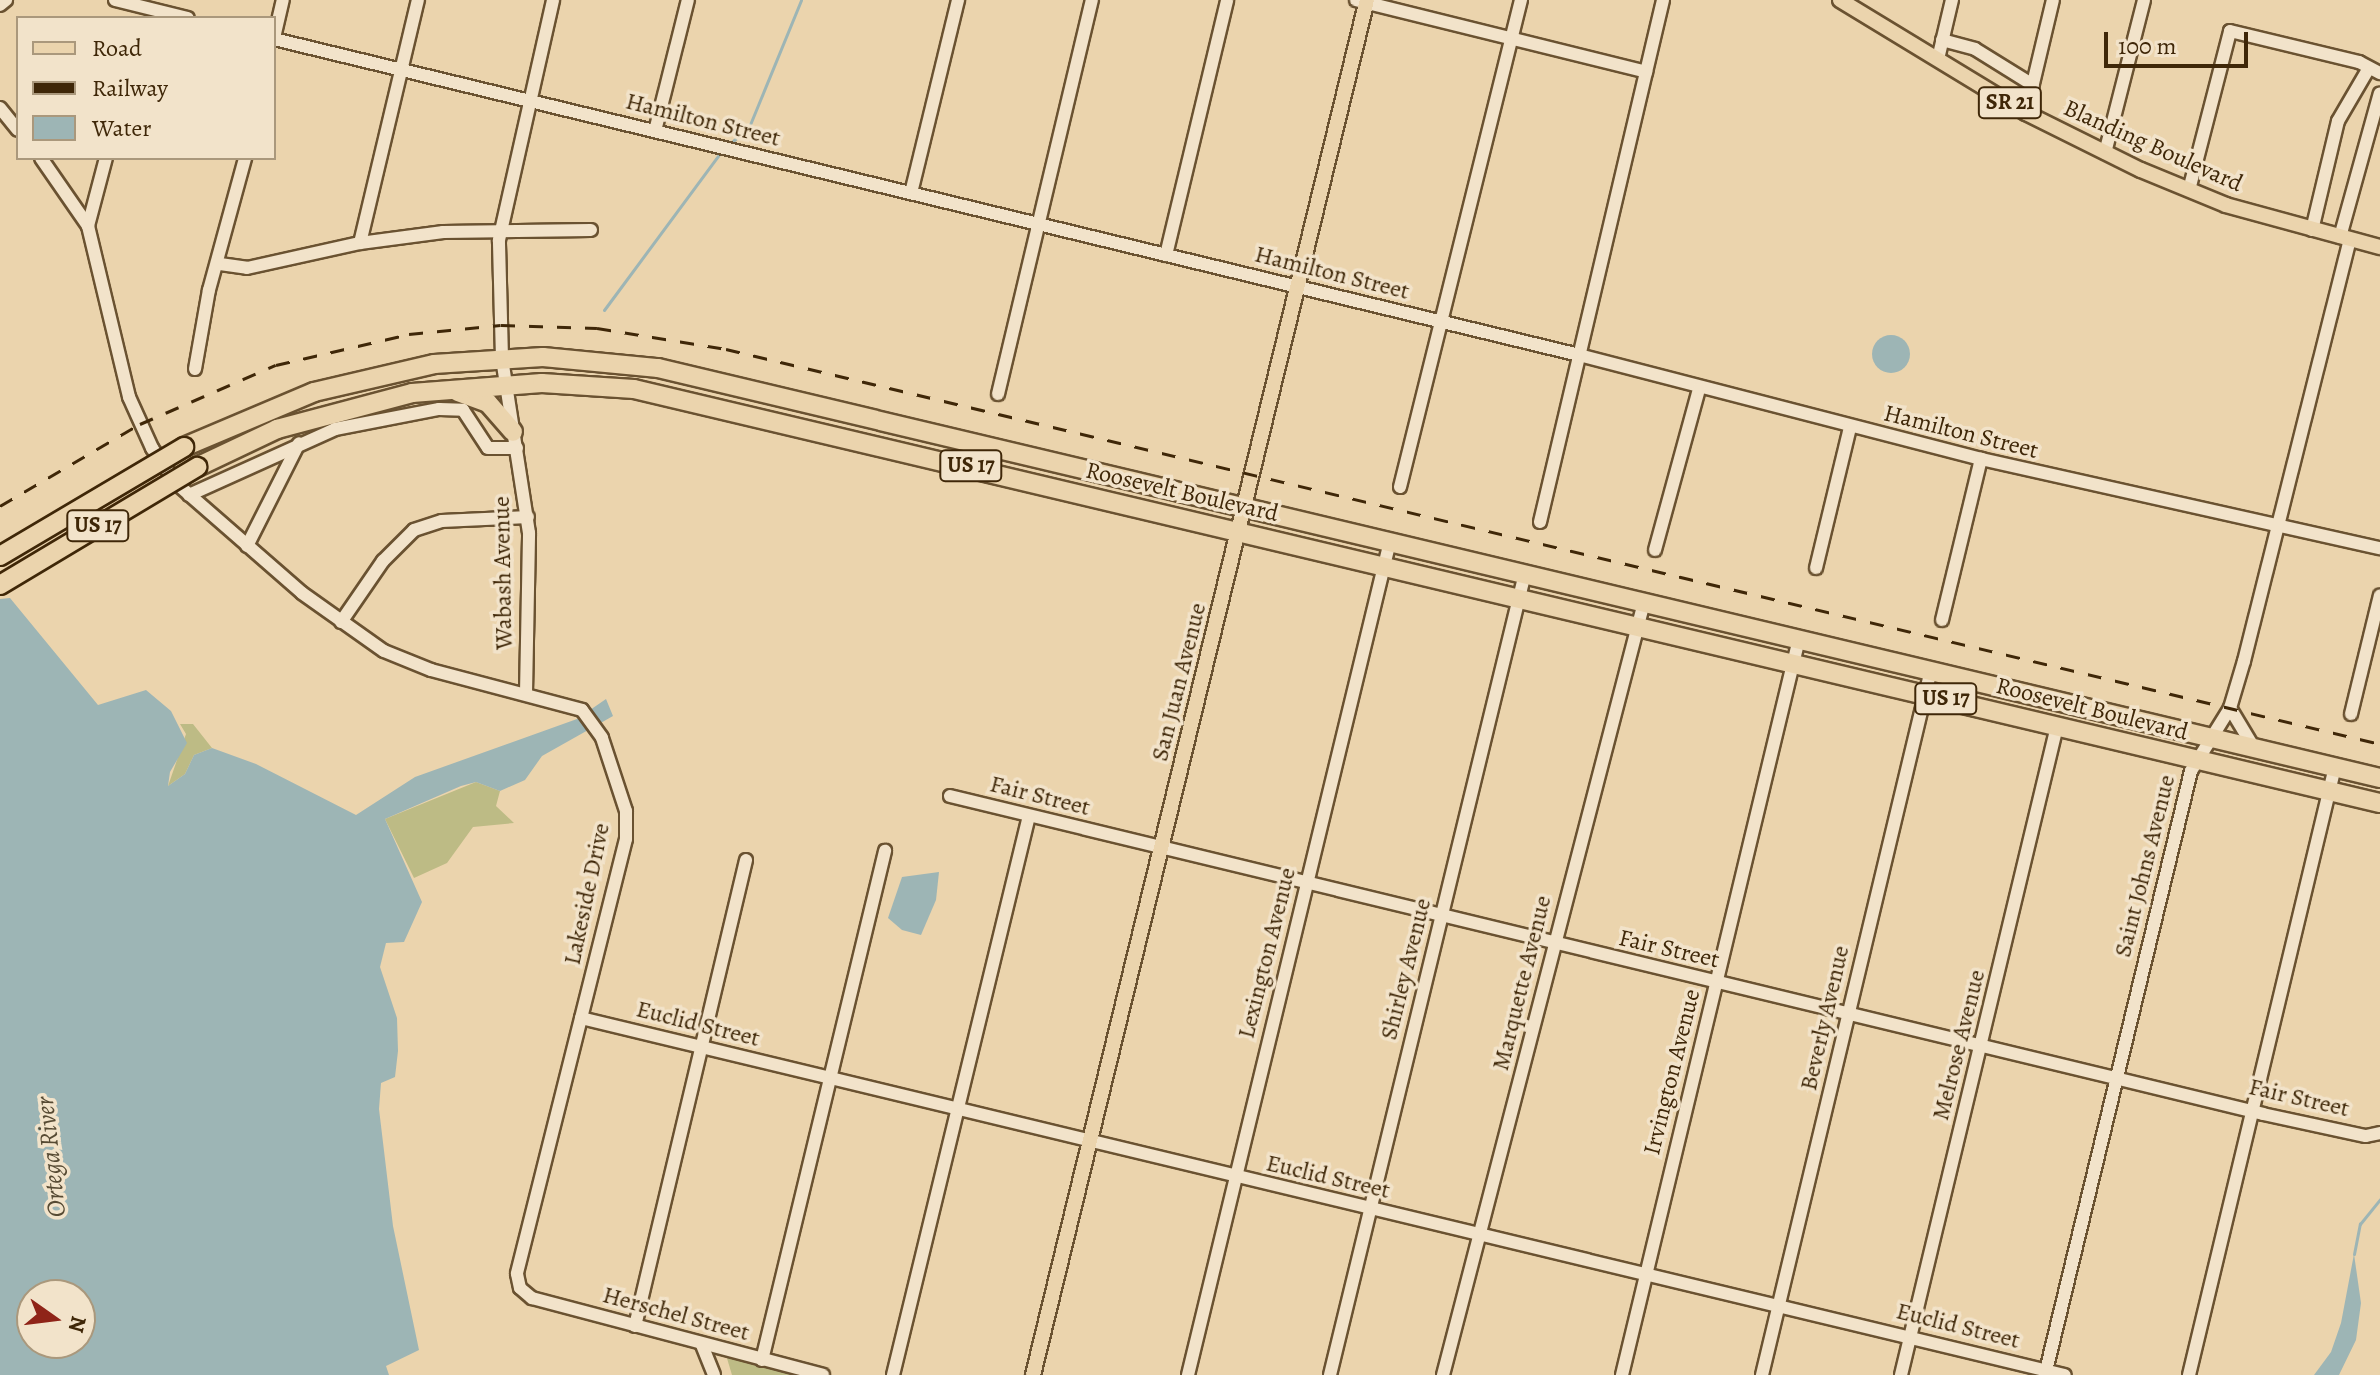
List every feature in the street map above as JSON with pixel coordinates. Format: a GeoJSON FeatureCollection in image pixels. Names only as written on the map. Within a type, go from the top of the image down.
{"type":"FeatureCollection","features":[{"type":"Feature","properties":{"kind":"highway","name":"Roosevelt Boulevard"},"geometry":{"type":"LineString","coordinates":[[0,556],[184,447],[278,405],[353,381],[434,364],[502,358],[574,358],[679,371],[2380,778]]}},
{"type":"Feature","properties":{"kind":"highway"},"geometry":{"type":"LineString","coordinates":[[679,371],[703,402],[718,393],[763,392]]}},
{"type":"Feature","properties":{"kind":"highway","name":"Roosevelt Boulevard"},"geometry":{"type":"LineString","coordinates":[[0,585],[197,467],[321,414],[439,390],[505,384],[618,387],[703,402],[2380,803]]}},
{"type":"Feature","properties":{"kind":"highway"},"geometry":{"type":"LineString","coordinates":[[439,390],[478,397],[515,440]]}},
{"type":"Feature","properties":{"kind":"highway"},"geometry":{"type":"LineString","coordinates":[[999,473],[1020,465],[1075,476],[1105,473]]}},
{"type":"Feature","properties":{"kind":"main road","name":"San Juan Avenue"},"geometry":{"type":"LineString","coordinates":[[1033,1375],[1298,287],[1363,1]]}},
{"type":"Feature","properties":{"kind":"main road","name":"Blanding Boulevard"},"geometry":{"type":"LineString","coordinates":[[1843,1],[2026,113],[2105,153],[2189,190],[2312,230],[2380,247]]}},
{"type":"Feature","properties":{"kind":"street"},"geometry":{"type":"LineString","coordinates":[[0,5],[6,0]]}},
{"type":"Feature","properties":{"kind":"street"},"geometry":{"type":"LineString","coordinates":[[115,0],[179,16]]}},
{"type":"Feature","properties":{"kind":"street"},"geometry":{"type":"LineString","coordinates":[[276,30],[283,0]]}},
{"type":"Feature","properties":{"kind":"street"},"geometry":{"type":"LineString","coordinates":[[360,243],[418,0]]}},
{"type":"Feature","properties":{"kind":"street","name":"Wabash Avenue"},"geometry":{"type":"LineString","coordinates":[[526,693],[528,517],[502,358],[500,230],[553,0]]}},
{"type":"Feature","properties":{"kind":"street"},"geometry":{"type":"LineString","coordinates":[[655,131],[688,0]]}},
{"type":"Feature","properties":{"kind":"street"},"geometry":{"type":"LineString","coordinates":[[911,193],[958,0]]}},
{"type":"Feature","properties":{"kind":"street"},"geometry":{"type":"LineString","coordinates":[[998,394],[1092,0]]}},
{"type":"Feature","properties":{"kind":"street"},"geometry":{"type":"LineString","coordinates":[[1166,255],[1227,0]]}},
{"type":"Feature","properties":{"kind":"street"},"geometry":{"type":"LineString","coordinates":[[1400,487],[1521,0]]}},
{"type":"Feature","properties":{"kind":"street"},"geometry":{"type":"LineString","coordinates":[[1540,522],[1663,0]]}},
{"type":"Feature","properties":{"kind":"street"},"geometry":{"type":"LineString","coordinates":[[1938,59],[1952,0]]}},
{"type":"Feature","properties":{"kind":"street"},"geometry":{"type":"LineString","coordinates":[[2026,113],[2053,0]]}},
{"type":"Feature","properties":{"kind":"street"},"geometry":{"type":"LineString","coordinates":[[2105,153],[2144,0]]}},
{"type":"Feature","properties":{"kind":"street"},"geometry":{"type":"LineString","coordinates":[[1363,1],[1646,72]]}},
{"type":"Feature","properties":{"kind":"street"},"geometry":{"type":"LineString","coordinates":[[2189,190],[2230,31],[2374,70],[2338,121],[2312,230]]}},
{"type":"Feature","properties":{"kind":"street","name":"Hamilton Street"},"geometry":{"type":"LineString","coordinates":[[276,39],[1579,355],[1699,389],[1981,459],[2380,548]]}},
{"type":"Feature","properties":{"kind":"street"},"geometry":{"type":"LineString","coordinates":[[1942,40],[1975,49],[2033,85]]}},
{"type":"Feature","properties":{"kind":"street","name":"Saint Johns Avenue"},"geometry":{"type":"LineString","coordinates":[[2045,1373],[2194,759],[2230,708],[2279,527],[2380,93]]}},
{"type":"Feature","properties":{"kind":"street"},"geometry":{"type":"LineString","coordinates":[[0,108],[16,128]]}},
{"type":"Feature","properties":{"kind":"street"},"geometry":{"type":"LineString","coordinates":[[42,160],[88,226]]}},
{"type":"Feature","properties":{"kind":"street"},"geometry":{"type":"LineString","coordinates":[[88,226],[105,160]]}},
{"type":"Feature","properties":{"kind":"street"},"geometry":{"type":"LineString","coordinates":[[195,369],[209,290],[220,264],[245,160]]}},
{"type":"Feature","properties":{"kind":"street","name":"Lakeside Drive"},"geometry":{"type":"LineString","coordinates":[[88,226],[129,397],[167,472],[189,495],[341,622],[407,662],[526,693],[586,714],[597,729],[628,827],[517,1274],[520,1288]]}},
{"type":"Feature","properties":{"kind":"street"},"geometry":{"type":"LineString","coordinates":[[220,264],[247,268],[360,243],[500,230],[591,230]]}},
{"type":"Feature","properties":{"kind":"street"},"geometry":{"type":"LineString","coordinates":[[1655,550],[1699,389]]}},
{"type":"Feature","properties":{"kind":"street"},"geometry":{"type":"LineString","coordinates":[[189,495],[299,443],[379,418],[455,408],[469,416],[480,443],[515,440]]}},
{"type":"Feature","properties":{"kind":"street"},"geometry":{"type":"LineString","coordinates":[[1816,568],[1850,427]]}},
{"type":"Feature","properties":{"kind":"street"},"geometry":{"type":"LineString","coordinates":[[247,546],[299,443]]}},
{"type":"Feature","properties":{"kind":"street"},"geometry":{"type":"LineString","coordinates":[[1942,620],[1981,459]]}},
{"type":"Feature","properties":{"kind":"street"},"geometry":{"type":"LineString","coordinates":[[341,622],[383,561],[414,530],[442,521],[528,517]]}},
{"type":"Feature","properties":{"kind":"street","name":"Lexington Avenue"},"geometry":{"type":"LineString","coordinates":[[1188,1375],[1390,541]]}},
{"type":"Feature","properties":{"kind":"street","name":"Shirley Avenue"},"geometry":{"type":"LineString","coordinates":[[1330,1375],[1525,573]]}},
{"type":"Feature","properties":{"kind":"street"},"geometry":{"type":"LineString","coordinates":[[2351,714],[2380,595]]}},
{"type":"Feature","properties":{"kind":"street","name":"Marquette Avenue"},"geometry":{"type":"LineString","coordinates":[[1443,1375],[1644,602]]}},
{"type":"Feature","properties":{"kind":"street","name":"Irvington Avenue"},"geometry":{"type":"LineString","coordinates":[[1622,1375],[1799,639]]}},
{"type":"Feature","properties":{"kind":"street","name":"Beverly Avenue"},"geometry":{"type":"LineString","coordinates":[[1762,1375],[1931,670]]}},
{"type":"Feature","properties":{"kind":"street"},"geometry":{"type":"LineString","coordinates":[[2230,708],[2254,748]]}},
{"type":"Feature","properties":{"kind":"street","name":"Melrose Avenue"},"geometry":{"type":"LineString","coordinates":[[1901,1375],[2057,726]]}},
{"type":"Feature","properties":{"kind":"street"},"geometry":{"type":"LineString","coordinates":[[2189,1375],[2335,767]]}},
{"type":"Feature","properties":{"kind":"street","name":"Fair Street"},"geometry":{"type":"LineString","coordinates":[[950,796],[1981,1047],[2366,1136],[2379,1134]]}},
{"type":"Feature","properties":{"kind":"street"},"geometry":{"type":"LineString","coordinates":[[893,1375],[1029,816]]}},
{"type":"Feature","properties":{"kind":"street"},"geometry":{"type":"LineString","coordinates":[[762,1360],[885,851]]}},
{"type":"Feature","properties":{"kind":"street"},"geometry":{"type":"LineString","coordinates":[[635,1326],[704,1048],[746,860]]}},
{"type":"Feature","properties":{"kind":"street","name":"Euclid Street"},"geometry":{"type":"LineString","coordinates":[[581,1018],[1479,1237],[1911,1337],[2045,1373],[2065,1375]]}},
{"type":"Feature","properties":{"kind":"street","name":"Herschel Street"},"geometry":{"type":"LineString","coordinates":[[520,1288],[532,1298],[823,1375]]}},
{"type":"Feature","properties":{"kind":"street"},"geometry":{"type":"LineString","coordinates":[[702,1345],[714,1375]]}},
{"type":"Feature","properties":{"kind":"shaded area"},"geometry":{"type":"Polygon","coordinates":[[[180,724],[193,724],[212,748],[194,755],[185,774],[168,786],[186,734],[180,724]]]}},
{"type":"Feature","properties":{"kind":"shaded area"},"geometry":{"type":"Polygon","coordinates":[[[476,782],[500,791],[496,806],[514,823],[473,827],[447,863],[414,878],[385,819],[476,782]]]}},
{"type":"Feature","properties":{"kind":"shaded area"},"geometry":{"type":"Polygon","coordinates":[[[726,1355],[806,1375],[732,1375],[726,1355]]]}},
{"type":"Feature","properties":{"kind":"water"},"geometry":{"type":"Polygon","coordinates":[[[1891,335],[1905,340],[1910,354],[1905,368],[1891,373],[1877,368],[1872,354],[1877,340],[1891,335]]]}},
{"type":"Feature","properties":{"kind":"water","name":"Ortega River"},"geometry":{"type":"Polygon","coordinates":[[[10,598],[98,705],[146,690],[171,711],[187,743],[170,772],[168,786],[185,774],[194,755],[212,748],[256,764],[356,815],[415,777],[577,719],[606,699],[613,716],[542,756],[525,780],[500,791],[476,782],[461,786],[385,819],[422,902],[404,942],[386,943],[380,967],[397,1018],[398,1051],[395,1077],[381,1083],[379,1109],[393,1226],[419,1350],[386,1366],[389,1375],[0,1375],[0,599],[10,598]]]}},
{"type":"Feature","properties":{"kind":"water"},"geometry":{"type":"Polygon","coordinates":[[[939,872],[936,900],[921,935],[902,930],[888,918],[902,877],[939,872]]]}},
{"type":"Feature","properties":{"kind":"water"},"geometry":{"type":"Polygon","coordinates":[[[2354,1254],[2361,1303],[2356,1340],[2339,1375],[2314,1375],[2331,1352],[2341,1323],[2354,1254]]]}},
{"type":"Feature","properties":{"kind":"waterway"},"geometry":{"type":"LineString","coordinates":[[733,141],[749,127],[801,0]]}},
{"type":"Feature","properties":{"kind":"waterway"},"geometry":{"type":"LineString","coordinates":[[604,310],[718,156]]}},
{"type":"Feature","properties":{"kind":"waterway"},"geometry":{"type":"LineString","coordinates":[[2354,1254],[2360,1224],[2380,1199]]}},
{"type":"Feature","properties":{"kind":"railway"},"geometry":{"type":"LineString","coordinates":[[0,506],[140,424],[276,365],[409,334],[501,325],[597,328],[726,349],[2380,744]]}}]}
